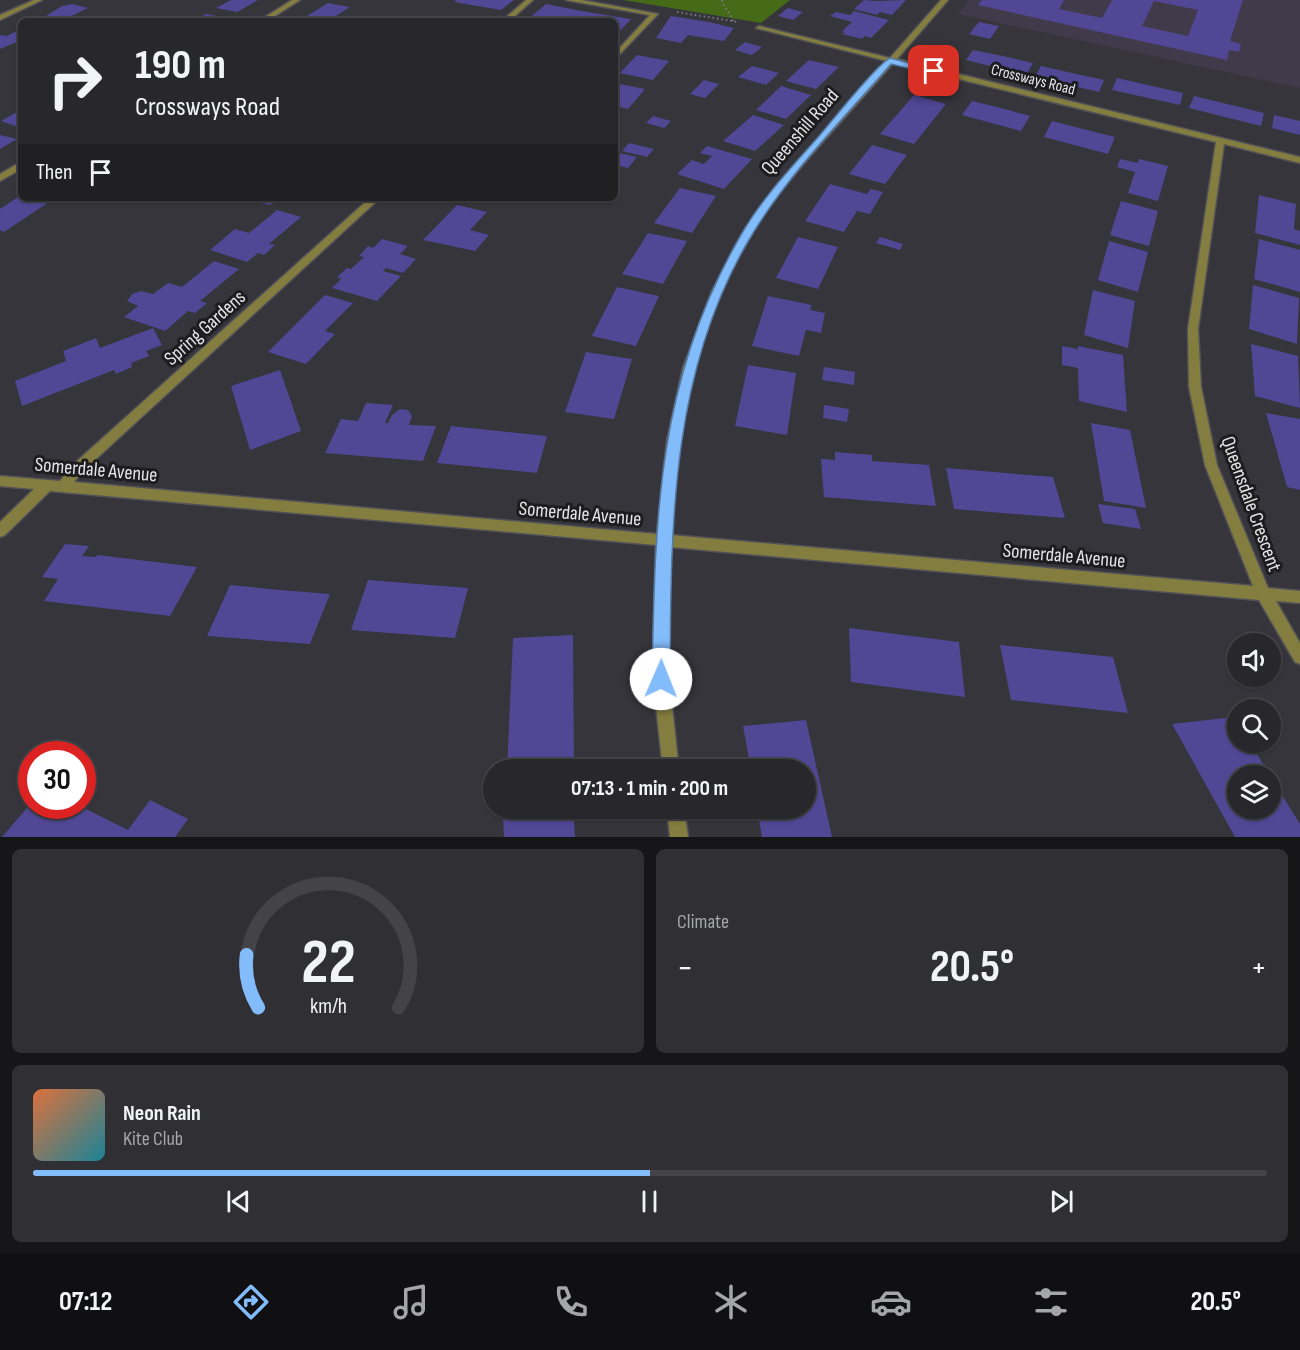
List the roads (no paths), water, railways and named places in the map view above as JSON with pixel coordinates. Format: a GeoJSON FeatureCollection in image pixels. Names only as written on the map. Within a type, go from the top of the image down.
{"type":"FeatureCollection","features":[{"type":"Feature","properties":{"kind":"street"},"geometry":{"type":"LineString","coordinates":[[0,18],[39,0]]}},
{"type":"Feature","properties":{"kind":"street"},"geometry":{"type":"LineString","coordinates":[[267,18],[297,0]]}},
{"type":"Feature","properties":{"kind":"street"},"geometry":{"type":"LineString","coordinates":[[509,18],[531,0]]}},
{"type":"Feature","properties":{"kind":"street"},"geometry":{"type":"LineString","coordinates":[[569,0],[655,14],[618,54]]}},
{"type":"Feature","properties":{"kind":"street","name":"Queenshill Road"},"geometry":{"type":"LineString","coordinates":[[670,759],[661,679],[663,541],[673,441],[689,368],[717,291],[747,234],[779,188],[945,0]]}},
{"type":"Feature","properties":{"kind":"street","name":"Crossways Road"},"geometry":{"type":"LineString","coordinates":[[759,28],[1300,160]]}},
{"type":"Feature","properties":{"kind":"street","name":"Queensdale Crescent"},"geometry":{"type":"LineString","coordinates":[[1220,141],[1193,329],[1195,387],[1211,465],[1263,593],[1300,657]]}},
{"type":"Feature","properties":{"kind":"street"},"geometry":{"type":"LineString","coordinates":[[0,178],[18,167]]}},
{"type":"Feature","properties":{"kind":"street","name":"Spring Gardens"},"geometry":{"type":"LineString","coordinates":[[63,487],[80,466],[372,201]]}},
{"type":"Feature","properties":{"kind":"street","name":"Somerdale Avenue"},"geometry":{"type":"LineString","coordinates":[[0,481],[1300,597]]}},
{"type":"Feature","properties":{"kind":"street"},"geometry":{"type":"LineString","coordinates":[[0,531],[47,485]]}},
{"type":"Feature","properties":{"kind":"street"},"geometry":{"type":"LineString","coordinates":[[677,819],[679,837]]}}]}
